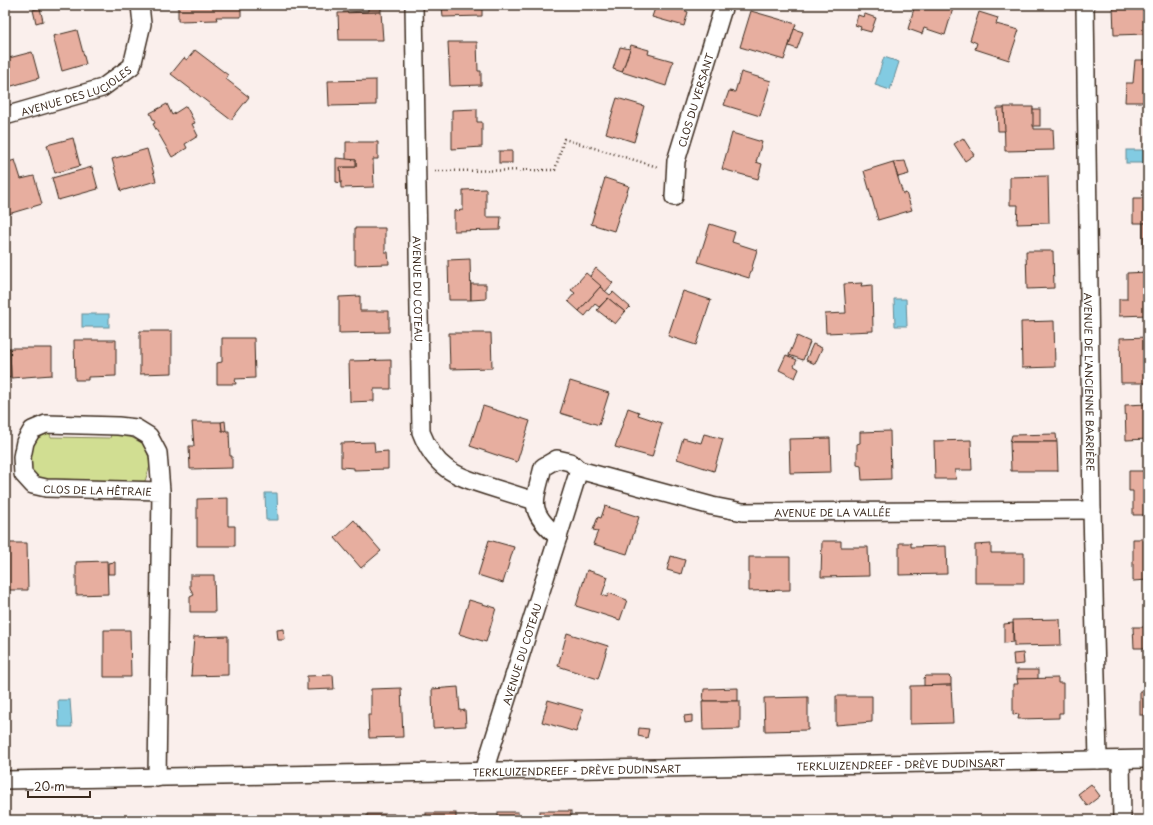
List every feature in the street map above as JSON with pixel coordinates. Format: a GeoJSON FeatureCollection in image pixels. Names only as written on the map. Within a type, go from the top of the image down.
{"type":"FeatureCollection","features":[{"type":"Feature","properties":{"kind":"street","name":"AVENUE DES LUCIOLES"},"geometry":{"type":"LineString","coordinates":[[5,116],[102,88],[132,66],[142,24],[140,5]]}},
{"type":"Feature","properties":{"kind":"street","name":"AVENUE DU COTEAU"},"geometry":{"type":"LineString","coordinates":[[414,5],[421,432],[427,448],[442,466],[457,477],[535,501]]}},
{"type":"Feature","properties":{"kind":"street","name":"CLOS DU VERSANT"},"geometry":{"type":"LineString","coordinates":[[674,197],[676,162],[724,5]]}},
{"type":"Feature","properties":{"kind":"street","name":"AVENUE DE L'ANCIENNE BARRIÈRE"},"geometry":{"type":"LineString","coordinates":[[1085,5],[1092,510],[1098,760]]}},
{"type":"Feature","properties":{"kind":"street","name":"CLOS DE LA HÊTRAIE"},"geometry":{"type":"LineString","coordinates":[[157,778],[161,491],[158,453],[149,436],[136,428],[46,424],[32,430],[25,442],[22,457],[24,474],[33,484],[46,488],[161,491]]}},
{"type":"Feature","properties":{"kind":"street"},"geometry":{"type":"LineString","coordinates":[[558,537],[542,523],[536,510],[535,501],[543,467],[557,459],[570,462],[579,470]]}},
{"type":"Feature","properties":{"kind":"street","name":"AVENUE DU COTEAU"},"geometry":{"type":"LineString","coordinates":[[484,771],[579,470]]}},
{"type":"Feature","properties":{"kind":"street","name":"AVENUE DE LA VALLÉE"},"geometry":{"type":"LineString","coordinates":[[579,470],[712,506],[743,512],[1092,510]]}},
{"type":"Feature","properties":{"kind":"street","name":"TERKLUIZENDREEF - DRÈVE DUDINSART"},"geometry":{"type":"LineString","coordinates":[[5,780],[1148,759]]}},
{"type":"Feature","properties":{"kind":"street"},"geometry":{"type":"LineString","coordinates":[[1121,760],[1122,820]]}},
{"type":"Feature","properties":{"kind":"path"},"geometry":{"type":"LineString","coordinates":[[417,171],[555,170],[564,138],[676,172]]}},
{"type":"Feature","properties":{"kind":"green space"},"geometry":{"type":"Polygon","coordinates":[[[49,430],[51,437],[110,438],[112,431],[123,433],[144,444],[151,463],[145,481],[136,484],[40,480],[30,470],[30,445],[35,436],[49,430]]]}},
{"type":"Feature","properties":{"kind":"water"},"geometry":{"type":"Polygon","coordinates":[[[884,57],[899,62],[890,90],[875,85],[884,57]]]}},
{"type":"Feature","properties":{"kind":"water"},"geometry":{"type":"Polygon","coordinates":[[[1126,150],[1148,150],[1148,163],[1126,163],[1126,150]]]}},
{"type":"Feature","properties":{"kind":"water"},"geometry":{"type":"Polygon","coordinates":[[[894,299],[906,299],[907,326],[895,326],[894,299]]]}},
{"type":"Feature","properties":{"kind":"water"},"geometry":{"type":"Polygon","coordinates":[[[82,314],[109,314],[109,327],[82,327],[82,314]]]}},
{"type":"Feature","properties":{"kind":"water"},"geometry":{"type":"Polygon","coordinates":[[[265,493],[277,493],[278,520],[266,520],[265,493]]]}},
{"type":"Feature","properties":{"kind":"water"},"geometry":{"type":"Polygon","coordinates":[[[58,700],[70,700],[72,727],[59,727],[58,700]]]}},
{"type":"Feature","properties":{"kind":"building"},"geometry":{"type":"Polygon","coordinates":[[[178,5],[241,5],[241,17],[216,17],[217,20],[178,21],[178,5]]]}},
{"type":"Feature","properties":{"kind":"building"},"geometry":{"type":"Polygon","coordinates":[[[368,5],[381,5],[381,12],[343,13],[368,11],[368,5]]]}},
{"type":"Feature","properties":{"kind":"building"},"geometry":{"type":"Polygon","coordinates":[[[442,5],[482,5],[482,16],[443,17],[442,5]]]}},
{"type":"Feature","properties":{"kind":"building"},"geometry":{"type":"Polygon","coordinates":[[[656,5],[682,5],[681,9],[688,12],[684,26],[652,17],[656,5]]]}},
{"type":"Feature","properties":{"kind":"building"},"geometry":{"type":"Polygon","coordinates":[[[915,5],[954,5],[945,35],[924,28],[922,34],[908,29],[915,5]]]}},
{"type":"Feature","properties":{"kind":"building"},"geometry":{"type":"Polygon","coordinates":[[[1113,5],[1148,5],[1148,34],[1114,35],[1113,5]]]}},
{"type":"Feature","properties":{"kind":"building"},"geometry":{"type":"Polygon","coordinates":[[[40,8],[43,21],[36,23],[33,10],[40,8]]]}},
{"type":"Feature","properties":{"kind":"building"},"geometry":{"type":"Polygon","coordinates":[[[751,11],[796,24],[784,60],[740,47],[751,11]]]}},
{"type":"Feature","properties":{"kind":"building"},"geometry":{"type":"Polygon","coordinates":[[[381,12],[383,40],[339,40],[338,13],[381,12]]]}},
{"type":"Feature","properties":{"kind":"building"},"geometry":{"type":"Polygon","coordinates":[[[979,12],[998,18],[996,24],[1019,30],[1009,60],[975,49],[977,43],[970,40],[979,12]]]}},
{"type":"Feature","properties":{"kind":"building"},"geometry":{"type":"Polygon","coordinates":[[[865,14],[876,18],[871,32],[860,29],[861,27],[855,25],[858,15],[864,17],[865,14]]]}},
{"type":"Feature","properties":{"kind":"building"},"geometry":{"type":"Polygon","coordinates":[[[794,29],[803,32],[797,49],[789,46],[794,29]]]}},
{"type":"Feature","properties":{"kind":"building"},"geometry":{"type":"Polygon","coordinates":[[[77,30],[86,64],[62,71],[53,36],[77,30]]]}},
{"type":"Feature","properties":{"kind":"building"},"geometry":{"type":"Polygon","coordinates":[[[448,42],[477,42],[478,71],[481,71],[481,85],[450,86],[448,42]]]}},
{"type":"Feature","properties":{"kind":"building"},"geometry":{"type":"Polygon","coordinates":[[[631,45],[649,50],[648,54],[673,61],[666,86],[622,72],[631,45]]]}},
{"type":"Feature","properties":{"kind":"building"},"geometry":{"type":"Polygon","coordinates":[[[620,47],[630,49],[622,72],[613,69],[620,47]]]}},
{"type":"Feature","properties":{"kind":"building"},"geometry":{"type":"Polygon","coordinates":[[[195,50],[228,75],[226,79],[249,97],[231,120],[171,74],[184,58],[187,60],[195,50]]]}},
{"type":"Feature","properties":{"kind":"building"},"geometry":{"type":"Polygon","coordinates":[[[32,52],[39,78],[5,88],[5,59],[32,52]]]}},
{"type":"Feature","properties":{"kind":"building"},"geometry":{"type":"Polygon","coordinates":[[[1135,60],[1148,60],[1148,102],[1125,102],[1126,83],[1133,83],[1135,60]]]}},
{"type":"Feature","properties":{"kind":"building"},"geometry":{"type":"Polygon","coordinates":[[[741,72],[771,81],[760,116],[724,105],[729,91],[735,92],[741,72]]]}},
{"type":"Feature","properties":{"kind":"building"},"geometry":{"type":"Polygon","coordinates":[[[376,80],[376,105],[329,106],[328,81],[376,80]]]}},
{"type":"Feature","properties":{"kind":"building"},"geometry":{"type":"Polygon","coordinates":[[[617,98],[644,106],[634,142],[606,133],[617,98]]]}},
{"type":"Feature","properties":{"kind":"building"},"geometry":{"type":"Polygon","coordinates":[[[167,104],[172,115],[186,106],[195,123],[192,124],[198,136],[185,144],[187,148],[172,157],[153,124],[155,123],[150,113],[167,104]]]}},
{"type":"Feature","properties":{"kind":"building"},"geometry":{"type":"Polygon","coordinates":[[[1004,107],[1033,107],[1034,129],[1053,129],[1054,150],[1005,151],[1004,107]]]}},
{"type":"Feature","properties":{"kind":"building"},"geometry":{"type":"Polygon","coordinates":[[[997,108],[1004,108],[1005,131],[998,131],[997,108]]]}},
{"type":"Feature","properties":{"kind":"building"},"geometry":{"type":"Polygon","coordinates":[[[477,109],[477,122],[482,122],[482,147],[452,149],[452,110],[477,109]]]}},
{"type":"Feature","properties":{"kind":"building"},"geometry":{"type":"Polygon","coordinates":[[[1033,109],[1040,109],[1040,126],[1033,126],[1033,109]]]}},
{"type":"Feature","properties":{"kind":"building"},"geometry":{"type":"Polygon","coordinates":[[[732,133],[762,142],[756,162],[762,164],[758,179],[722,169],[732,133]]]}},
{"type":"Feature","properties":{"kind":"building"},"geometry":{"type":"Polygon","coordinates":[[[73,138],[80,166],[55,173],[47,145],[73,138]]]}},
{"type":"Feature","properties":{"kind":"building"},"geometry":{"type":"Polygon","coordinates":[[[963,138],[974,155],[965,161],[954,144],[963,138]]]}},
{"type":"Feature","properties":{"kind":"building"},"geometry":{"type":"Polygon","coordinates":[[[346,142],[378,142],[378,159],[373,159],[374,187],[341,188],[340,167],[356,167],[356,160],[346,160],[346,142]]]}},
{"type":"Feature","properties":{"kind":"building"},"geometry":{"type":"Polygon","coordinates":[[[147,149],[156,181],[121,191],[112,159],[147,149]]]}},
{"type":"Feature","properties":{"kind":"building"},"geometry":{"type":"Polygon","coordinates":[[[499,151],[512,151],[512,163],[499,163],[499,151]]]}},
{"type":"Feature","properties":{"kind":"building"},"geometry":{"type":"Polygon","coordinates":[[[336,158],[356,160],[356,167],[340,167],[341,183],[336,182],[336,158]]]}},
{"type":"Feature","properties":{"kind":"building"},"geometry":{"type":"Polygon","coordinates":[[[15,160],[21,179],[34,176],[42,204],[5,215],[5,163],[15,160]]]}},
{"type":"Feature","properties":{"kind":"building"},"geometry":{"type":"Polygon","coordinates":[[[905,161],[909,174],[898,177],[893,162],[905,161]]]}},
{"type":"Feature","properties":{"kind":"building"},"geometry":{"type":"Polygon","coordinates":[[[893,162],[903,194],[906,193],[912,210],[878,220],[864,171],[893,162]]]}},
{"type":"Feature","properties":{"kind":"building"},"geometry":{"type":"Polygon","coordinates":[[[92,167],[98,189],[58,200],[52,178],[92,167]]]}},
{"type":"Feature","properties":{"kind":"building"},"geometry":{"type":"Polygon","coordinates":[[[1048,176],[1049,223],[1017,224],[1018,205],[1010,205],[1010,177],[1048,176]]]}},
{"type":"Feature","properties":{"kind":"building"},"geometry":{"type":"Polygon","coordinates":[[[605,178],[629,186],[614,231],[591,224],[605,178]]]}},
{"type":"Feature","properties":{"kind":"building"},"geometry":{"type":"Polygon","coordinates":[[[486,189],[486,217],[501,217],[500,230],[454,231],[454,211],[463,210],[463,190],[486,189]]]}},
{"type":"Feature","properties":{"kind":"building"},"geometry":{"type":"Polygon","coordinates":[[[1133,198],[1148,198],[1148,228],[1147,223],[1133,223],[1133,198]]]}},
{"type":"Feature","properties":{"kind":"building"},"geometry":{"type":"Polygon","coordinates":[[[1143,223],[1147,223],[1148,228],[1148,248],[1143,248],[1143,223]]]}},
{"type":"Feature","properties":{"kind":"building"},"geometry":{"type":"Polygon","coordinates":[[[710,224],[735,232],[732,242],[757,250],[749,278],[698,262],[710,224]]]}},
{"type":"Feature","properties":{"kind":"building"},"geometry":{"type":"Polygon","coordinates":[[[355,228],[385,228],[385,252],[388,252],[389,264],[355,265],[355,228]]]}},
{"type":"Feature","properties":{"kind":"building"},"geometry":{"type":"Polygon","coordinates":[[[1026,251],[1053,251],[1054,288],[1027,289],[1026,251]]]}},
{"type":"Feature","properties":{"kind":"building"},"geometry":{"type":"Polygon","coordinates":[[[470,259],[471,300],[449,300],[448,260],[470,259]]]}},
{"type":"Feature","properties":{"kind":"building"},"geometry":{"type":"Polygon","coordinates":[[[596,268],[613,283],[605,292],[590,276],[596,268]]]}},
{"type":"Feature","properties":{"kind":"building"},"geometry":{"type":"Polygon","coordinates":[[[1148,272],[1148,315],[1119,316],[1119,299],[1127,299],[1127,273],[1148,272]]]}},
{"type":"Feature","properties":{"kind":"building"},"geometry":{"type":"Polygon","coordinates":[[[586,273],[601,286],[579,311],[568,301],[575,293],[571,290],[586,273]]]}},
{"type":"Feature","properties":{"kind":"building"},"geometry":{"type":"Polygon","coordinates":[[[862,283],[861,286],[872,285],[873,331],[826,333],[825,314],[846,313],[844,284],[862,283]]]}},
{"type":"Feature","properties":{"kind":"building"},"geometry":{"type":"Polygon","coordinates":[[[471,284],[486,284],[486,299],[471,300],[471,284]]]}},
{"type":"Feature","properties":{"kind":"building"},"geometry":{"type":"Polygon","coordinates":[[[600,287],[610,295],[613,292],[630,307],[625,312],[608,298],[599,307],[595,304],[585,316],[579,311],[600,287]]]}},
{"type":"Feature","properties":{"kind":"building"},"geometry":{"type":"Polygon","coordinates":[[[683,291],[711,300],[696,345],[668,336],[683,291]]]}},
{"type":"Feature","properties":{"kind":"building"},"geometry":{"type":"Polygon","coordinates":[[[360,296],[360,311],[389,311],[389,332],[339,333],[339,297],[360,296]]]}},
{"type":"Feature","properties":{"kind":"building"},"geometry":{"type":"Polygon","coordinates":[[[608,298],[625,312],[615,324],[597,310],[608,298]]]}},
{"type":"Feature","properties":{"kind":"building"},"geometry":{"type":"Polygon","coordinates":[[[1054,321],[1055,367],[1022,368],[1021,322],[1054,321]]]}},
{"type":"Feature","properties":{"kind":"building"},"geometry":{"type":"Polygon","coordinates":[[[140,331],[172,331],[172,373],[140,374],[140,331]]]}},
{"type":"Feature","properties":{"kind":"building"},"geometry":{"type":"Polygon","coordinates":[[[449,333],[491,333],[492,368],[450,369],[449,333]]]}},
{"type":"Feature","properties":{"kind":"building"},"geometry":{"type":"Polygon","coordinates":[[[797,336],[810,342],[803,360],[789,355],[797,336]]]}},
{"type":"Feature","properties":{"kind":"building"},"geometry":{"type":"Polygon","coordinates":[[[1148,337],[1148,383],[1121,383],[1120,338],[1148,337]]]}},
{"type":"Feature","properties":{"kind":"building"},"geometry":{"type":"Polygon","coordinates":[[[222,338],[254,338],[255,378],[235,379],[236,384],[217,384],[217,363],[222,362],[222,338]]]}},
{"type":"Feature","properties":{"kind":"building"},"geometry":{"type":"Polygon","coordinates":[[[74,340],[116,340],[116,376],[88,377],[88,380],[75,380],[74,340]]]}},
{"type":"Feature","properties":{"kind":"building"},"geometry":{"type":"Polygon","coordinates":[[[813,344],[822,348],[815,364],[806,360],[813,344]]]}},
{"type":"Feature","properties":{"kind":"building"},"geometry":{"type":"Polygon","coordinates":[[[10,348],[52,348],[52,375],[11,378],[10,348]]]}},
{"type":"Feature","properties":{"kind":"building"},"geometry":{"type":"Polygon","coordinates":[[[10,348],[11,378],[5,377],[5,349],[10,348]]]}},
{"type":"Feature","properties":{"kind":"building"},"geometry":{"type":"Polygon","coordinates":[[[786,355],[797,360],[794,366],[799,369],[795,378],[779,370],[786,355]]]}},
{"type":"Feature","properties":{"kind":"building"},"geometry":{"type":"Polygon","coordinates":[[[391,360],[391,389],[374,389],[374,401],[350,402],[349,361],[391,360]]]}},
{"type":"Feature","properties":{"kind":"building"},"geometry":{"type":"Polygon","coordinates":[[[570,381],[609,393],[599,425],[560,413],[570,381]]]}},
{"type":"Feature","properties":{"kind":"building"},"geometry":{"type":"Polygon","coordinates":[[[1148,404],[1148,439],[1126,440],[1125,405],[1148,404]]]}},
{"type":"Feature","properties":{"kind":"building"},"geometry":{"type":"Polygon","coordinates":[[[483,406],[530,421],[517,462],[470,446],[483,406]]]}},
{"type":"Feature","properties":{"kind":"building"},"geometry":{"type":"Polygon","coordinates":[[[628,408],[639,412],[638,415],[662,423],[652,457],[615,447],[628,408]]]}},
{"type":"Feature","properties":{"kind":"building"},"geometry":{"type":"Polygon","coordinates":[[[225,421],[226,431],[222,431],[221,422],[225,421]]]}},
{"type":"Feature","properties":{"kind":"building"},"geometry":{"type":"Polygon","coordinates":[[[192,422],[221,422],[222,431],[229,431],[232,468],[190,469],[189,446],[194,446],[192,422]]]}},
{"type":"Feature","properties":{"kind":"building"},"geometry":{"type":"Polygon","coordinates":[[[890,431],[891,479],[862,480],[861,466],[857,465],[857,444],[860,443],[860,432],[890,431]]]}},
{"type":"Feature","properties":{"kind":"building"},"geometry":{"type":"Polygon","coordinates":[[[704,434],[723,439],[714,471],[677,459],[683,438],[701,443],[704,434]]]}},
{"type":"Feature","properties":{"kind":"building"},"geometry":{"type":"Polygon","coordinates":[[[1056,434],[1057,442],[1010,442],[1012,435],[1056,434]]]}},
{"type":"Feature","properties":{"kind":"building"},"geometry":{"type":"Polygon","coordinates":[[[830,438],[831,472],[790,473],[789,439],[830,438]]]}},
{"type":"Feature","properties":{"kind":"building"},"geometry":{"type":"Polygon","coordinates":[[[971,440],[972,470],[955,470],[956,479],[935,479],[934,441],[971,440]]]}},
{"type":"Feature","properties":{"kind":"building"},"geometry":{"type":"Polygon","coordinates":[[[374,442],[375,452],[388,451],[388,469],[354,470],[354,468],[341,467],[341,443],[374,442]]]}},
{"type":"Feature","properties":{"kind":"building"},"geometry":{"type":"Polygon","coordinates":[[[1010,442],[1057,442],[1058,471],[1011,471],[1010,442]]]}},
{"type":"Feature","properties":{"kind":"building"},"geometry":{"type":"Polygon","coordinates":[[[1129,471],[1148,471],[1148,515],[1133,515],[1133,491],[1129,491],[1129,471]]]}},
{"type":"Feature","properties":{"kind":"building"},"geometry":{"type":"Polygon","coordinates":[[[228,498],[228,526],[235,526],[235,546],[197,546],[197,499],[228,498]]]}},
{"type":"Feature","properties":{"kind":"building"},"geometry":{"type":"Polygon","coordinates":[[[605,506],[639,517],[627,554],[593,544],[598,531],[593,530],[598,517],[601,518],[605,506]]]}},
{"type":"Feature","properties":{"kind":"building"},"geometry":{"type":"Polygon","coordinates":[[[354,520],[381,551],[361,568],[335,538],[354,520]]]}},
{"type":"Feature","properties":{"kind":"building"},"geometry":{"type":"Polygon","coordinates":[[[1133,539],[1148,539],[1148,580],[1133,581],[1133,539]]]}},
{"type":"Feature","properties":{"kind":"building"},"geometry":{"type":"Polygon","coordinates":[[[489,540],[514,547],[503,583],[478,575],[489,540]]]}},
{"type":"Feature","properties":{"kind":"building"},"geometry":{"type":"Polygon","coordinates":[[[822,541],[841,541],[841,547],[868,547],[869,576],[821,577],[822,541]]]}},
{"type":"Feature","properties":{"kind":"building"},"geometry":{"type":"Polygon","coordinates":[[[5,543],[27,543],[28,590],[5,590],[5,543]]]}},
{"type":"Feature","properties":{"kind":"building"},"geometry":{"type":"Polygon","coordinates":[[[899,543],[911,543],[911,547],[946,546],[947,574],[899,575],[899,543]]]}},
{"type":"Feature","properties":{"kind":"building"},"geometry":{"type":"Polygon","coordinates":[[[991,544],[991,553],[1024,553],[1024,583],[975,583],[975,545],[991,544]]]}},
{"type":"Feature","properties":{"kind":"building"},"geometry":{"type":"Polygon","coordinates":[[[671,556],[685,560],[681,574],[667,570],[671,556]]]}},
{"type":"Feature","properties":{"kind":"building"},"geometry":{"type":"Polygon","coordinates":[[[749,557],[790,557],[790,590],[749,591],[749,557]]]}},
{"type":"Feature","properties":{"kind":"building"},"geometry":{"type":"Polygon","coordinates":[[[107,561],[108,594],[76,595],[76,562],[107,561]]]}},
{"type":"Feature","properties":{"kind":"building"},"geometry":{"type":"Polygon","coordinates":[[[115,562],[115,574],[108,574],[108,563],[115,562]]]}},
{"type":"Feature","properties":{"kind":"building"},"geometry":{"type":"Polygon","coordinates":[[[587,570],[608,577],[602,595],[607,597],[609,593],[627,600],[620,620],[576,606],[587,570]]]}},
{"type":"Feature","properties":{"kind":"building"},"geometry":{"type":"Polygon","coordinates":[[[190,575],[214,575],[215,612],[190,612],[190,597],[194,595],[190,588],[190,575]]]}},
{"type":"Feature","properties":{"kind":"building"},"geometry":{"type":"Polygon","coordinates":[[[469,600],[496,608],[486,642],[459,634],[469,600]]]}},
{"type":"Feature","properties":{"kind":"building"},"geometry":{"type":"Polygon","coordinates":[[[1145,603],[1148,603],[1148,648],[1134,648],[1133,627],[1145,627],[1145,603]]]}},
{"type":"Feature","properties":{"kind":"building"},"geometry":{"type":"Polygon","coordinates":[[[1060,619],[1061,645],[1014,646],[1013,620],[1060,619]]]}},
{"type":"Feature","properties":{"kind":"building"},"geometry":{"type":"Polygon","coordinates":[[[1013,623],[1013,642],[1004,643],[1004,624],[1013,623]]]}},
{"type":"Feature","properties":{"kind":"building"},"geometry":{"type":"Polygon","coordinates":[[[284,629],[285,640],[278,640],[277,630],[284,629]]]}},
{"type":"Feature","properties":{"kind":"building"},"geometry":{"type":"Polygon","coordinates":[[[104,630],[130,630],[131,677],[104,677],[104,630]]]}},
{"type":"Feature","properties":{"kind":"building"},"geometry":{"type":"Polygon","coordinates":[[[567,633],[608,646],[598,679],[558,666],[567,633]]]}},
{"type":"Feature","properties":{"kind":"building"},"geometry":{"type":"Polygon","coordinates":[[[228,636],[228,675],[191,676],[194,637],[228,636]]]}},
{"type":"Feature","properties":{"kind":"building"},"geometry":{"type":"Polygon","coordinates":[[[1023,653],[1024,664],[1014,665],[1013,654],[1023,653]]]}},
{"type":"Feature","properties":{"kind":"building"},"geometry":{"type":"Polygon","coordinates":[[[1017,670],[1038,670],[1038,679],[1017,679],[1017,670]]]}},
{"type":"Feature","properties":{"kind":"building"},"geometry":{"type":"Polygon","coordinates":[[[333,675],[334,689],[307,690],[307,676],[333,675]]]}},
{"type":"Feature","properties":{"kind":"building"},"geometry":{"type":"Polygon","coordinates":[[[926,676],[949,676],[951,678],[951,685],[924,686],[924,678],[926,676]]]}},
{"type":"Feature","properties":{"kind":"building"},"geometry":{"type":"Polygon","coordinates":[[[1058,678],[1058,683],[1063,683],[1063,713],[1059,713],[1059,718],[1018,719],[1019,714],[1013,715],[1013,684],[1018,684],[1017,679],[1058,678]]]}},
{"type":"Feature","properties":{"kind":"building"},"geometry":{"type":"Polygon","coordinates":[[[951,685],[953,723],[910,724],[910,686],[951,685]]]}},
{"type":"Feature","properties":{"kind":"building"},"geometry":{"type":"Polygon","coordinates":[[[458,687],[460,711],[465,710],[466,726],[433,728],[432,689],[458,687]]]}},
{"type":"Feature","properties":{"kind":"building"},"geometry":{"type":"Polygon","coordinates":[[[401,688],[403,737],[369,738],[368,715],[371,715],[371,689],[401,688]]]}},
{"type":"Feature","properties":{"kind":"building"},"geometry":{"type":"Polygon","coordinates":[[[738,688],[738,701],[703,701],[704,689],[738,688]]]}},
{"type":"Feature","properties":{"kind":"building"},"geometry":{"type":"Polygon","coordinates":[[[1140,692],[1148,692],[1148,715],[1140,715],[1140,692]]]}},
{"type":"Feature","properties":{"kind":"building"},"geometry":{"type":"Polygon","coordinates":[[[836,696],[872,696],[872,722],[836,725],[836,696]]]}},
{"type":"Feature","properties":{"kind":"building"},"geometry":{"type":"Polygon","coordinates":[[[808,697],[808,730],[765,731],[764,698],[808,697]]]}},
{"type":"Feature","properties":{"kind":"building"},"geometry":{"type":"Polygon","coordinates":[[[548,700],[583,710],[576,732],[542,722],[548,700]]]}},
{"type":"Feature","properties":{"kind":"building"},"geometry":{"type":"Polygon","coordinates":[[[702,701],[740,701],[740,729],[703,730],[702,701]]]}},
{"type":"Feature","properties":{"kind":"building"},"geometry":{"type":"Polygon","coordinates":[[[692,715],[692,722],[685,723],[684,716],[692,715]]]}},
{"type":"Feature","properties":{"kind":"building"},"geometry":{"type":"Polygon","coordinates":[[[639,728],[649,729],[647,738],[638,736],[639,728]]]}},
{"type":"Feature","properties":{"kind":"building"},"geometry":{"type":"Polygon","coordinates":[[[1091,784],[1100,796],[1087,806],[1078,794],[1091,784]]]}},
{"type":"Feature","properties":{"kind":"building"},"geometry":{"type":"Polygon","coordinates":[[[540,811],[571,811],[571,820],[540,820],[540,811]]]}},
{"type":"Feature","properties":{"kind":"building"},"geometry":{"type":"Polygon","coordinates":[[[498,812],[518,812],[518,820],[498,820],[498,812]]]}},
{"type":"Feature","properties":{"kind":"building"},"geometry":{"type":"Polygon","coordinates":[[[426,813],[456,813],[456,820],[426,820],[426,813]]]}},
{"type":"Feature","properties":{"kind":"building"},"geometry":{"type":"Polygon","coordinates":[[[367,814],[394,814],[395,820],[367,820],[367,814]]]}},
{"type":"Feature","properties":{"kind":"building"},"geometry":{"type":"Polygon","coordinates":[[[183,816],[183,820],[165,820],[165,817],[183,816]]]}},
{"type":"Feature","properties":{"kind":"building"},"geometry":{"type":"Polygon","coordinates":[[[267,816],[268,820],[231,820],[231,817],[267,816]]]}},
{"type":"Feature","properties":{"kind":"building"},"geometry":{"type":"Polygon","coordinates":[[[599,816],[618,816],[618,820],[599,820],[599,816]]]}},
{"type":"Feature","properties":{"kind":"building"},"geometry":{"type":"Polygon","coordinates":[[[143,817],[143,820],[106,820],[106,818],[143,817]]]}},
{"type":"Feature","properties":{"kind":"building"},"geometry":{"type":"Polygon","coordinates":[[[475,817],[498,817],[498,820],[475,820],[475,817]]]}},
{"type":"Feature","properties":{"kind":"building"},"geometry":{"type":"Polygon","coordinates":[[[1064,819],[1064,820],[1015,820],[1064,819]]]}}]}
